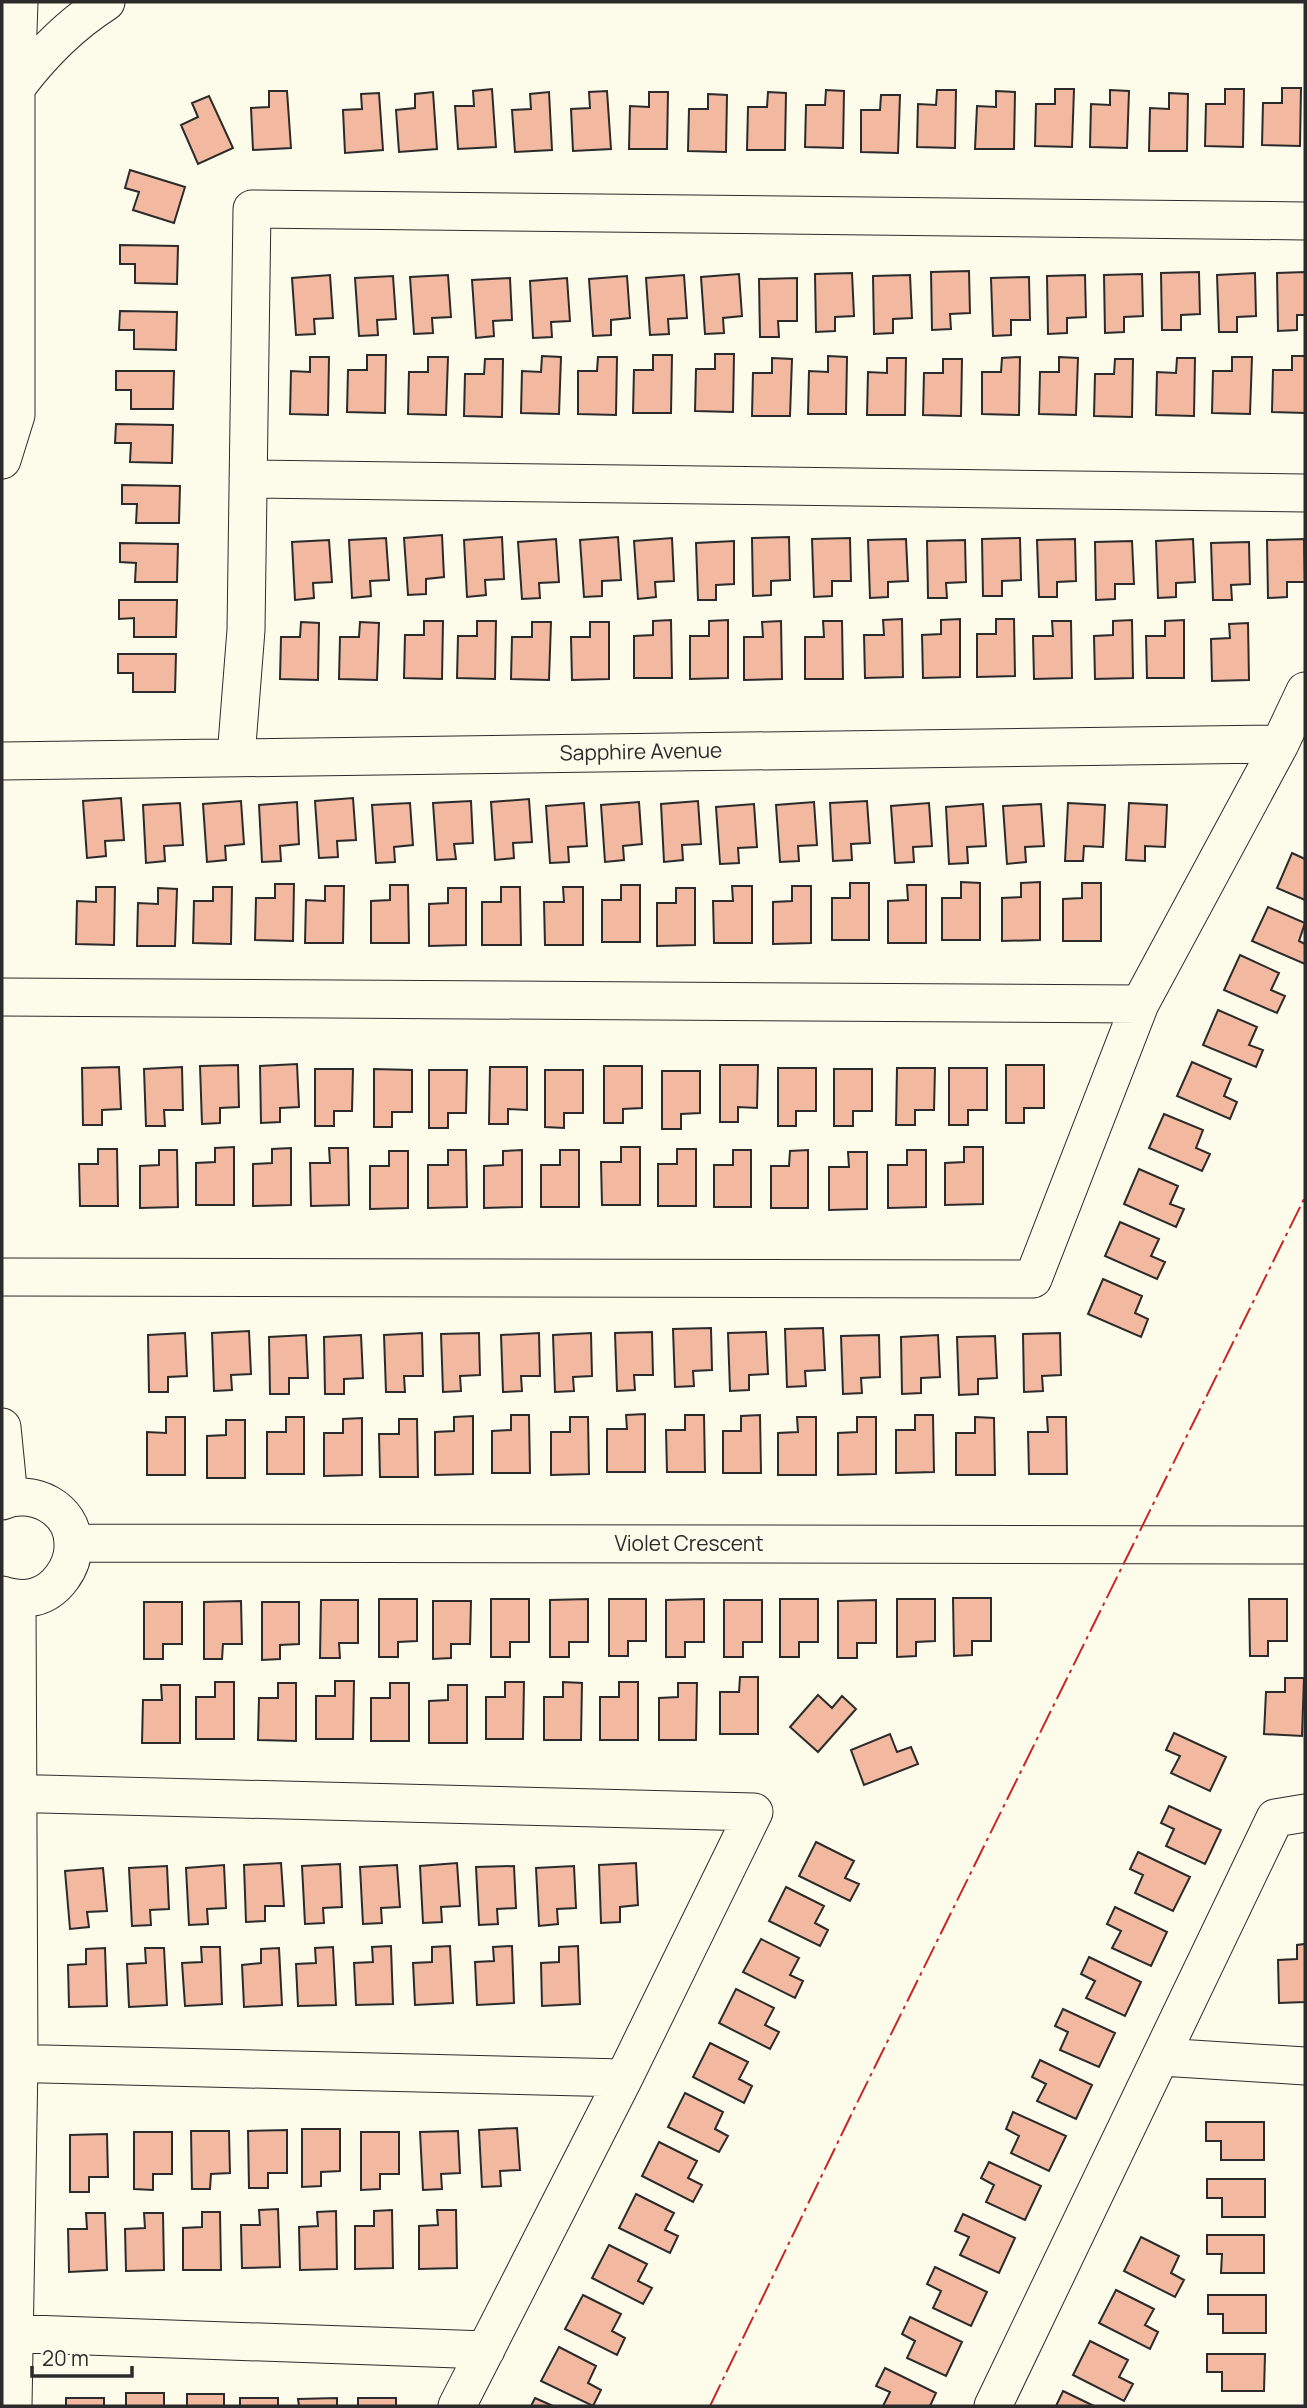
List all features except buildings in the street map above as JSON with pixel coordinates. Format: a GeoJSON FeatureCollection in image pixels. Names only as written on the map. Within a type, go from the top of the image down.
{"type":"FeatureCollection","features":[{"type":"Feature","properties":{"kind":"street"},"geometry":{"type":"LineString","coordinates":[[2,460],[16,415],[16,88],[19,2]]}},
{"type":"Feature","properties":{"kind":"street"},"geometry":{"type":"LineString","coordinates":[[16,88],[64,33],[106,2]]}},
{"type":"Feature","properties":{"kind":"street"},"geometry":{"type":"LineString","coordinates":[[236,757],[246,630],[253,209],[1305,221]]}},
{"type":"Feature","properties":{"kind":"street"},"geometry":{"type":"LineString","coordinates":[[248,479],[1305,493]]}},
{"type":"Feature","properties":{"kind":"street"},"geometry":{"type":"LineString","coordinates":[[2,1277],[1033,1279],[1140,1004],[1280,744],[1305,691]]}},
{"type":"Feature","properties":{"kind":"street","name":"Sapphire Avenue"},"geometry":{"type":"LineString","coordinates":[[2,761],[1280,744]]}},
{"type":"Feature","properties":{"kind":"street"},"geometry":{"type":"LineString","coordinates":[[2,997],[1140,1004]]}},
{"type":"Feature","properties":{"kind":"street"},"geometry":{"type":"LineString","coordinates":[[2,1426],[5,1499],[26,1495],[44,1501],[58,1512],[69,1526],[74,1543],[71,1562],[51,1590],[34,1597],[9,1597],[9,2334],[13,2406]]}},
{"type":"Feature","properties":{"kind":"street","name":"Violet Crescent"},"geometry":{"type":"LineString","coordinates":[[74,1543],[1305,1545]]}},
{"type":"Feature","properties":{"kind":"street"},"geometry":{"type":"LineString","coordinates":[[10,1793],[754,1812],[624,2078],[457,2406]]}},
{"type":"Feature","properties":{"kind":"street"},"geometry":{"type":"LineString","coordinates":[[993,2406],[1275,1818],[1305,1813]]}},
{"type":"Feature","properties":{"kind":"street"},"geometry":{"type":"LineString","coordinates":[[1161,2057],[1305,2066]]}},
{"type":"Feature","properties":{"kind":"street"},"geometry":{"type":"LineString","coordinates":[[10,2063],[624,2078]]}},
{"type":"Feature","properties":{"kind":"street"},"geometry":{"type":"LineString","coordinates":[[9,2334],[486,2350]]}},
{"type":"Feature","properties":{"kind":"power"},"geometry":{"type":"LineString","coordinates":[[710,2406],[1305,1197]]}}]}
